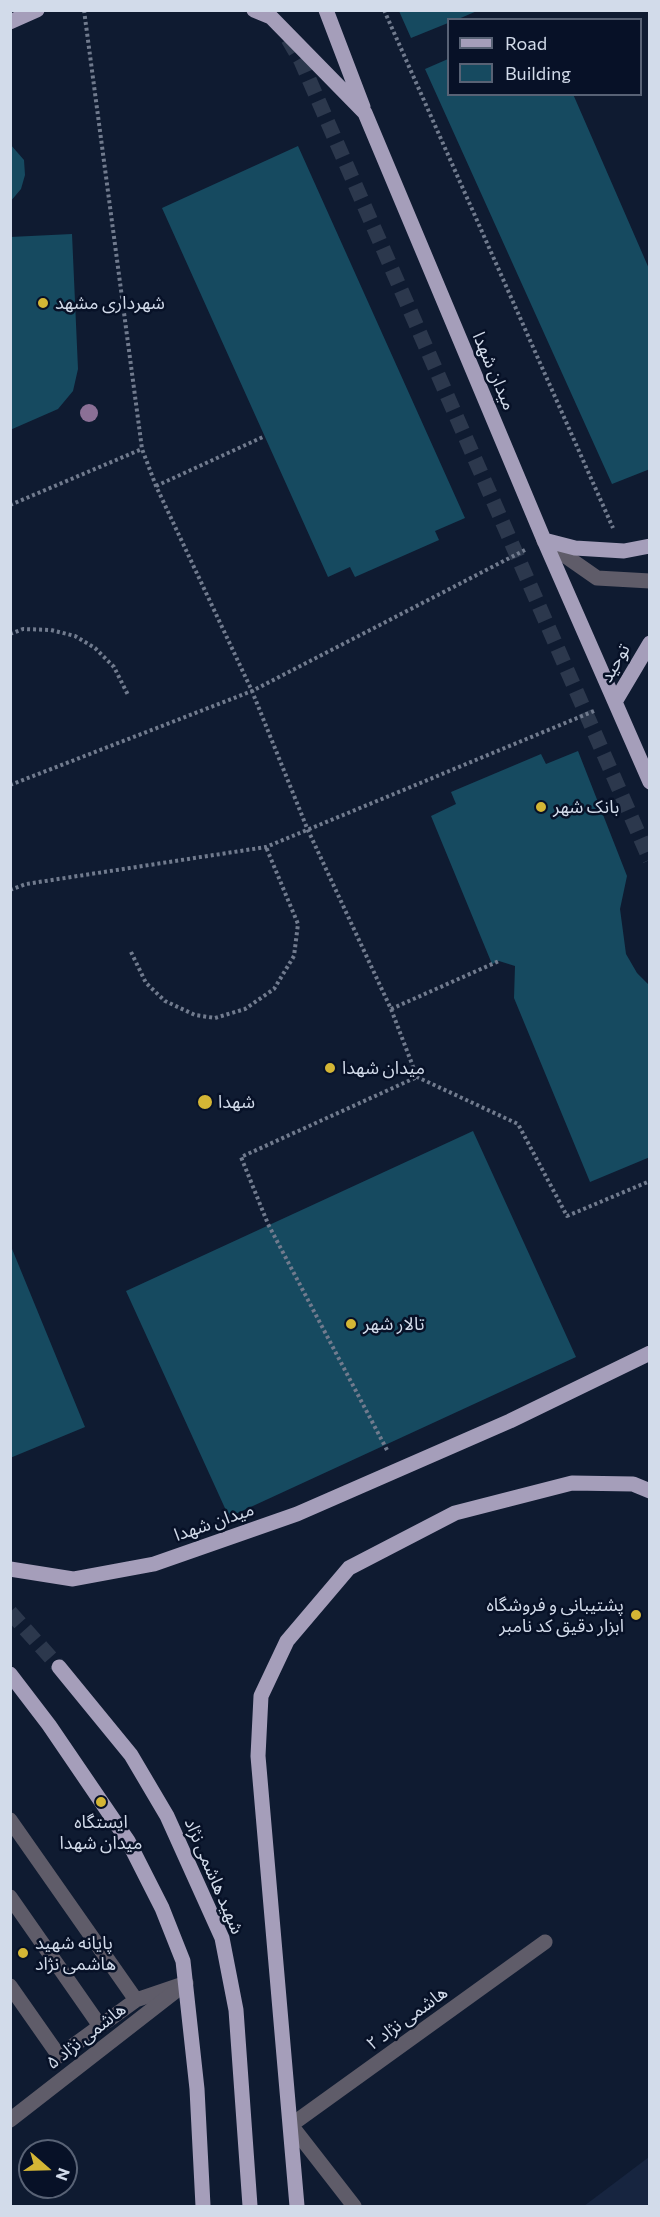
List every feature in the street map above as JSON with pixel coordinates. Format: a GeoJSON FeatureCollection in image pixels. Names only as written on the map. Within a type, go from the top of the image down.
{"type":"FeatureCollection","features":[{"type":"Feature","properties":{"kind":"main road"},"geometry":{"type":"LineString","coordinates":[[10,22],[37,10]]}},
{"type":"Feature","properties":{"kind":"main road","name":"میدان شهدا"},"geometry":{"type":"LineString","coordinates":[[254,10],[271,17],[365,113],[544,540],[650,782]]}},
{"type":"Feature","properties":{"kind":"main road"},"geometry":{"type":"LineString","coordinates":[[326,10],[365,113]]}},
{"type":"Feature","properties":{"kind":"main road"},"geometry":{"type":"LineString","coordinates":[[544,540],[575,548],[624,551],[650,546]]}},
{"type":"Feature","properties":{"kind":"main road","name":"توحید"},"geometry":{"type":"LineString","coordinates":[[615,702],[650,643]]}},
{"type":"Feature","properties":{"kind":"main road","name":"میدان شهدا"},"geometry":{"type":"LineString","coordinates":[[10,1569],[73,1579],[154,1564],[297,1514],[520,1416],[650,1353]]}},
{"type":"Feature","properties":{"kind":"main road"},"geometry":{"type":"LineString","coordinates":[[297,2206],[258,1756],[261,1696],[287,1641],[349,1568],[455,1513],[572,1483],[633,1485],[650,1491]]}},
{"type":"Feature","properties":{"kind":"main road","name":"شهید هاشمی نژاد"},"geometry":{"type":"LineString","coordinates":[[59,1667],[131,1755],[167,1816],[222,1938],[236,2010],[249,2206]]}},
{"type":"Feature","properties":{"kind":"main road"},"geometry":{"type":"LineString","coordinates":[[10,1674],[49,1725],[128,1841],[162,1908],[183,1961],[197,2089],[203,2206]]}},
{"type":"Feature","properties":{"kind":"street"},"geometry":{"type":"LineString","coordinates":[[544,540],[597,578],[650,581]]}},
{"type":"Feature","properties":{"kind":"street"},"geometry":{"type":"LineString","coordinates":[[10,1820],[136,2000]]}},
{"type":"Feature","properties":{"kind":"street"},"geometry":{"type":"LineString","coordinates":[[10,1897],[100,2026]]}},
{"type":"Feature","properties":{"kind":"street","name":"هاشمی نژاد ۲"},"geometry":{"type":"LineString","coordinates":[[291,2125],[545,1942]]}},
{"type":"Feature","properties":{"kind":"street"},"geometry":{"type":"LineString","coordinates":[[10,1986],[59,2056],[136,2000],[186,1983]]}},
{"type":"Feature","properties":{"kind":"street","name":"هاشمی نژاد ۵"},"geometry":{"type":"LineString","coordinates":[[10,2121],[186,1983]]}},
{"type":"Feature","properties":{"kind":"street"},"geometry":{"type":"LineString","coordinates":[[291,2125],[354,2206]]}},
{"type":"Feature","properties":{"kind":"path"},"geometry":{"type":"LineString","coordinates":[[84,10],[142,449],[156,486],[252,691],[307,828],[391,1009],[417,1077],[518,1124],[567,1216],[650,1181]]}},
{"type":"Feature","properties":{"kind":"path"},"geometry":{"type":"LineString","coordinates":[[384,10],[587,473],[624,551]]}},
{"type":"Feature","properties":{"kind":"path"},"geometry":{"type":"LineString","coordinates":[[156,486],[265,436]]}},
{"type":"Feature","properties":{"kind":"path"},"geometry":{"type":"LineString","coordinates":[[10,505],[142,449]]}},
{"type":"Feature","properties":{"kind":"path"},"geometry":{"type":"LineString","coordinates":[[10,785],[252,691],[544,540]]}},
{"type":"Feature","properties":{"kind":"path"},"geometry":{"type":"LineString","coordinates":[[10,634],[23,629],[51,630],[75,636],[95,648],[114,667],[128,695]]}},
{"type":"Feature","properties":{"kind":"path"},"geometry":{"type":"LineString","coordinates":[[10,890],[26,884],[266,847],[307,828],[615,702]]}},
{"type":"Feature","properties":{"kind":"path"},"geometry":{"type":"LineString","coordinates":[[131,952],[146,983],[165,1001],[195,1014],[216,1017],[245,1009],[274,990],[294,956],[298,924],[266,847]]}},
{"type":"Feature","properties":{"kind":"path"},"geometry":{"type":"LineString","coordinates":[[391,1009],[499,961]]}},
{"type":"Feature","properties":{"kind":"path"},"geometry":{"type":"LineString","coordinates":[[398,1470],[268,1224],[241,1157],[417,1077]]}},
{"type":"Feature","properties":{"kind":"shaded area"},"geometry":{"type":"Polygon","coordinates":[[[649,2157],[649,2206],[584,2206],[649,2157]]]}},
{"type":"Feature","properties":{"kind":"building"},"geometry":{"type":"Polygon","coordinates":[[[399,11],[477,11],[461,18],[447,18],[447,23],[411,38],[399,11]]]}},
{"type":"Feature","properties":{"kind":"building"},"geometry":{"type":"Polygon","coordinates":[[[447,59],[447,96],[574,96],[650,271],[650,469],[612,484],[425,69],[447,59]]]}},
{"type":"Feature","properties":{"kind":"building"},"geometry":{"type":"Polygon","coordinates":[[[10,144],[24,160],[25,175],[21,189],[10,202],[10,144]]]}},
{"type":"Feature","properties":{"kind":"building"},"geometry":{"type":"Polygon","coordinates":[[[298,146],[465,518],[435,531],[439,540],[355,577],[350,567],[328,577],[162,208],[298,146]]]}},
{"type":"Feature","properties":{"kind":"building","name":"شهرداری مشهد"},"geometry":{"type":"Polygon","coordinates":[[[72,234],[78,369],[73,391],[58,409],[10,430],[10,237],[72,234]]]}},
{"type":"Feature","properties":{"kind":"building"},"geometry":{"type":"Polygon","coordinates":[[[578,751],[627,876],[620,909],[626,954],[637,973],[650,986],[650,1157],[590,1182],[514,998],[515,966],[499,961],[492,964],[431,816],[456,804],[451,792],[541,754],[546,764],[578,751]]]}},
{"type":"Feature","properties":{"kind":"building","name":"تالار شهر"},"geometry":{"type":"Polygon","coordinates":[[[473,1131],[576,1357],[229,1517],[126,1291],[473,1131]]]}},
{"type":"Feature","properties":{"kind":"building"},"geometry":{"type":"Polygon","coordinates":[[[10,1244],[85,1427],[10,1458],[10,1244]]]}},
{"type":"Feature","properties":{"kind":"tunnel"},"geometry":{"type":"LineString","coordinates":[[288,39],[301,61],[650,860]]}},
{"type":"Feature","properties":{"kind":"tunnel"},"geometry":{"type":"LineString","coordinates":[[10,1612],[59,1667]]}},
{"type":"Feature","properties":{"kind":"place","name":"شهرداری مشهد"},"geometry":{"type":"Point","coordinates":[43,303]}},
{"type":"Feature","properties":{"kind":"place","name":"بانک شهر"},"geometry":{"type":"Point","coordinates":[541,807]}},
{"type":"Feature","properties":{"kind":"place","name":"میدان شهدا"},"geometry":{"type":"Point","coordinates":[330,1068]}},
{"type":"Feature","properties":{"kind":"place","name":"شهدا"},"geometry":{"type":"Point","coordinates":[205,1102]}},
{"type":"Feature","properties":{"kind":"place","name":"تالار شهر"},"geometry":{"type":"Point","coordinates":[351,1324]}},
{"type":"Feature","properties":{"kind":"place","name":"پشتیبانی و فروشگاه ابزار دقیق کد نامبر"},"geometry":{"type":"Point","coordinates":[636,1615]}},
{"type":"Feature","properties":{"kind":"place","name":"ایستگاه میدان شهدا"},"geometry":{"type":"Point","coordinates":[101,1802]}},
{"type":"Feature","properties":{"kind":"place","name":"پایانه شهید هاشمی نژاد"},"geometry":{"type":"Point","coordinates":[23,1953]}}]}
